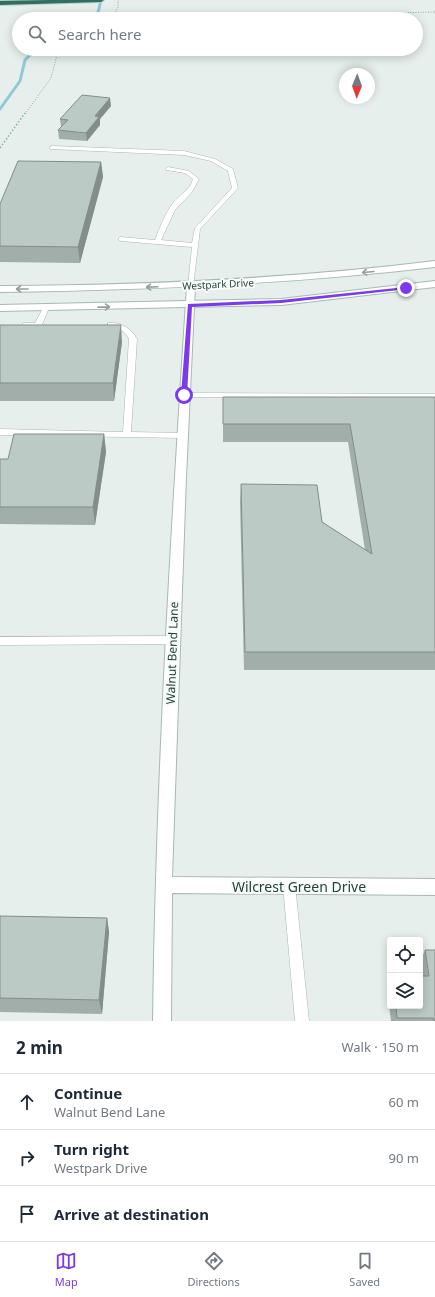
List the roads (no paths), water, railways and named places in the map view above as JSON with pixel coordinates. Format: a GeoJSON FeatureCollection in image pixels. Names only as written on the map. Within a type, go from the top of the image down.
{"type":"FeatureCollection","features":[{"type":"Feature","properties":{"kind":"highway"},"geometry":{"type":"LineString","coordinates":[[0,3],[101,0]]}},
{"type":"Feature","properties":{"kind":"main road","name":"Westpark Drive"},"geometry":{"type":"LineString","coordinates":[[0,289],[190,286],[276,280],[435,264]]}},
{"type":"Feature","properties":{"kind":"main road"},"geometry":{"type":"LineString","coordinates":[[392,269],[406,288]]}},
{"type":"Feature","properties":{"kind":"main road","name":"Westpark Drive"},"geometry":{"type":"LineString","coordinates":[[0,308],[281,302],[435,284]]}},
{"type":"Feature","properties":{"kind":"main road","name":"Walnut Bend Lane"},"geometry":{"type":"LineString","coordinates":[[162,1021],[162,884],[190,286]]}},
{"type":"Feature","properties":{"kind":"main road","name":"Wilcrest Green Drive"},"geometry":{"type":"LineString","coordinates":[[162,884],[435,886]]}},
{"type":"Feature","properties":{"kind":"lane"},"geometry":{"type":"LineString","coordinates":[[52,148],[184,153],[213,160],[231,170],[235,188],[198,229],[190,286]]}},
{"type":"Feature","properties":{"kind":"lane"},"geometry":{"type":"LineString","coordinates":[[157,242],[166,220],[176,204],[195,185],[196,179],[193,175],[185,171],[168,169]]}},
{"type":"Feature","properties":{"kind":"lane"},"geometry":{"type":"LineString","coordinates":[[121,239],[196,245]]}},
{"type":"Feature","properties":{"kind":"lane"},"geometry":{"type":"LineString","coordinates":[[15,325],[41,325],[46,308]]}},
{"type":"Feature","properties":{"kind":"lane"},"geometry":{"type":"LineString","coordinates":[[104,325],[119,326],[130,331],[134,339],[127,434]]}},
{"type":"Feature","properties":{"kind":"lane"},"geometry":{"type":"LineString","coordinates":[[184,395],[435,396]]}},
{"type":"Feature","properties":{"kind":"lane"},"geometry":{"type":"LineString","coordinates":[[0,432],[182,436]]}},
{"type":"Feature","properties":{"kind":"lane"},"geometry":{"type":"LineString","coordinates":[[0,641],[173,640]]}},
{"type":"Feature","properties":{"kind":"lane"},"geometry":{"type":"LineString","coordinates":[[289,885],[302,1021]]}},
{"type":"Feature","properties":{"kind":"waterway"},"geometry":{"type":"LineString","coordinates":[[98,12],[101,0]]}},
{"type":"Feature","properties":{"kind":"waterway"},"geometry":{"type":"LineString","coordinates":[[0,109],[20,81],[25,60],[29,56]]}}]}
